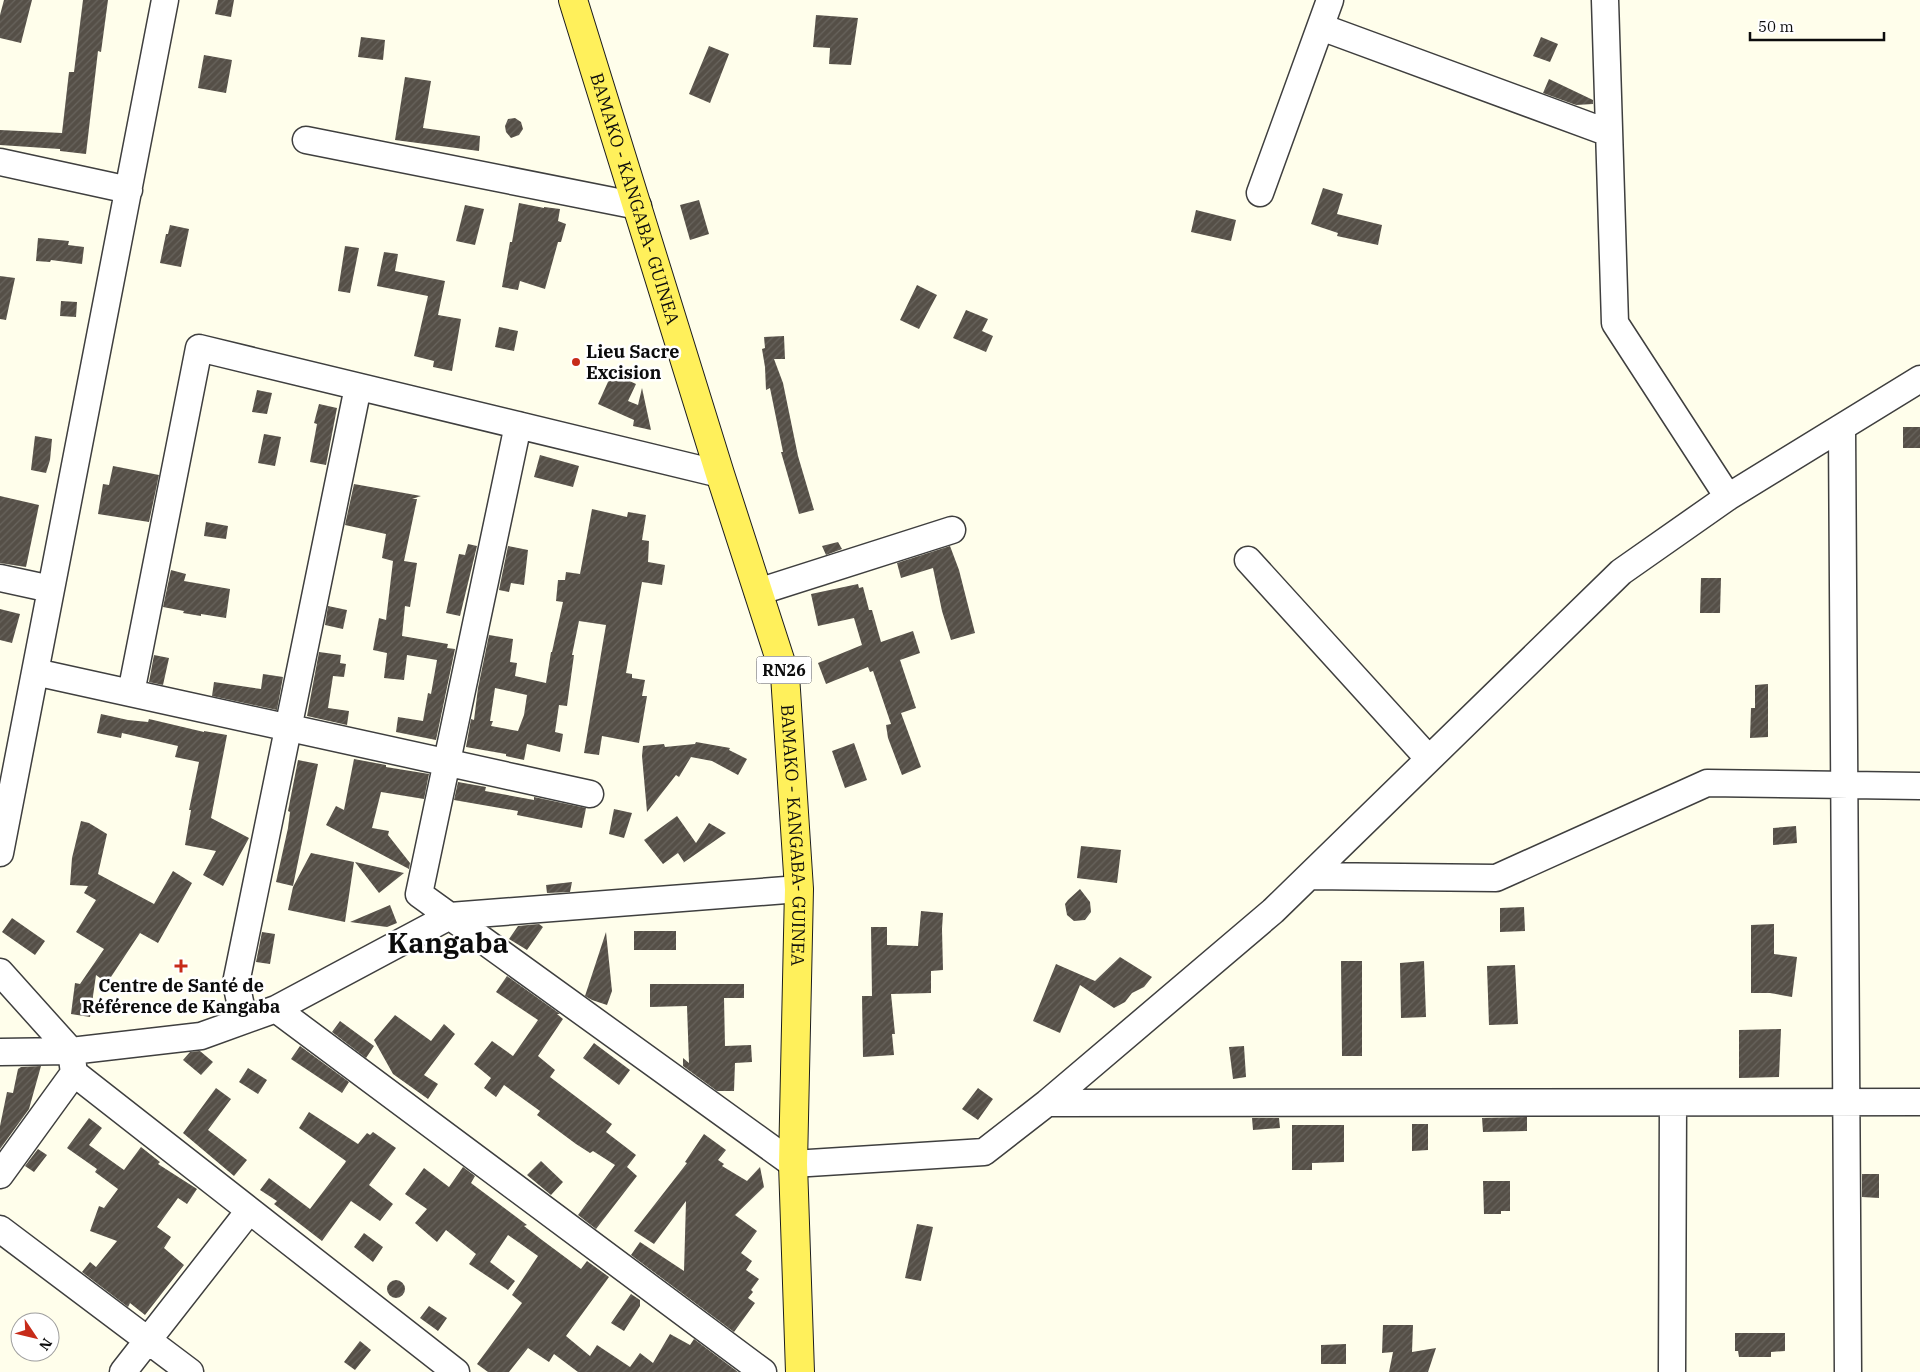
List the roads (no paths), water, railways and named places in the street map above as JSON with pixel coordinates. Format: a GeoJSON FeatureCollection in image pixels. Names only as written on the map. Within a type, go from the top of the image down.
{"type":"FeatureCollection","features":[{"type":"Feature","properties":{"kind":"main road","name":"BAMAKO - KANGABA- GUINEA"},"geometry":{"type":"LineString","coordinates":[[573,0],[720,474],[786,675],[799,889],[793,1164],[800,1372]]}},
{"type":"Feature","properties":{"kind":"street"},"geometry":{"type":"LineString","coordinates":[[0,853],[9,761],[35,672],[166,0]]}},
{"type":"Feature","properties":{"kind":"street"},"geometry":{"type":"LineString","coordinates":[[1260,193],[1330,0]]}},
{"type":"Feature","properties":{"kind":"street"},"geometry":{"type":"LineString","coordinates":[[1605,0],[1615,323],[1728,497]]}},
{"type":"Feature","properties":{"kind":"street"},"geometry":{"type":"LineString","coordinates":[[1321,27],[1609,133]]}},
{"type":"Feature","properties":{"kind":"street"},"geometry":{"type":"LineString","coordinates":[[306,140],[638,206]]}},
{"type":"Feature","properties":{"kind":"street"},"geometry":{"type":"LineString","coordinates":[[0,162],[129,190]]}},
{"type":"Feature","properties":{"kind":"street"},"geometry":{"type":"LineString","coordinates":[[131,693],[199,348],[720,474]]}},
{"type":"Feature","properties":{"kind":"street"},"geometry":{"type":"LineString","coordinates":[[518,425],[419,894],[793,1164],[984,1152],[1047,1103],[1273,911],[1621,572],[1728,497],[1920,379]]}},
{"type":"Feature","properties":{"kind":"street"},"geometry":{"type":"LineString","coordinates":[[244,1020],[236,983],[358,387]]}},
{"type":"Feature","properties":{"kind":"street"},"geometry":{"type":"LineString","coordinates":[[1842,428],[1848,1372]]}},
{"type":"Feature","properties":{"kind":"street"},"geometry":{"type":"LineString","coordinates":[[758,592],[952,530]]}},
{"type":"Feature","properties":{"kind":"street"},"geometry":{"type":"LineString","coordinates":[[1248,560],[1429,759]]}},
{"type":"Feature","properties":{"kind":"street"},"geometry":{"type":"LineString","coordinates":[[0,578],[51,589]]}},
{"type":"Feature","properties":{"kind":"street"},"geometry":{"type":"LineString","coordinates":[[35,672],[590,794]]}},
{"type":"Feature","properties":{"kind":"street"},"geometry":{"type":"LineString","coordinates":[[1309,876],[1496,878],[1708,782],[1920,786]]}},
{"type":"Feature","properties":{"kind":"street"},"geometry":{"type":"LineString","coordinates":[[0,1052],[72,1062],[201,1036],[276,1009],[450,916],[799,889]]}},
{"type":"Feature","properties":{"kind":"street"},"geometry":{"type":"LineString","coordinates":[[0,972],[72,1062],[249,1211],[456,1372]]}},
{"type":"Feature","properties":{"kind":"street"},"geometry":{"type":"LineString","coordinates":[[276,1009],[763,1372]]}},
{"type":"Feature","properties":{"kind":"street"},"geometry":{"type":"LineString","coordinates":[[0,1176],[72,1062]]}},
{"type":"Feature","properties":{"kind":"street"},"geometry":{"type":"LineString","coordinates":[[1047,1103],[1920,1102]]}},
{"type":"Feature","properties":{"kind":"street"},"geometry":{"type":"LineString","coordinates":[[1672,1103],[1672,1372]]}},
{"type":"Feature","properties":{"kind":"street"},"geometry":{"type":"LineString","coordinates":[[123,1372],[249,1211]]}},
{"type":"Feature","properties":{"kind":"street"},"geometry":{"type":"LineString","coordinates":[[0,1229],[190,1372]]}},
{"type":"Feature","properties":{"kind":"place","name":"Lieu Sacre Excision"},"geometry":{"type":"Point","coordinates":[576,362]}},
{"type":"Feature","properties":{"kind":"place","name":"Centre de Santé de Référence de Kangaba"},"geometry":{"type":"Point","coordinates":[181,966]}},
{"type":"Feature","properties":{"kind":"district","name":"Kangaba"},"geometry":{"type":"Point","coordinates":[448,943]}}]}
